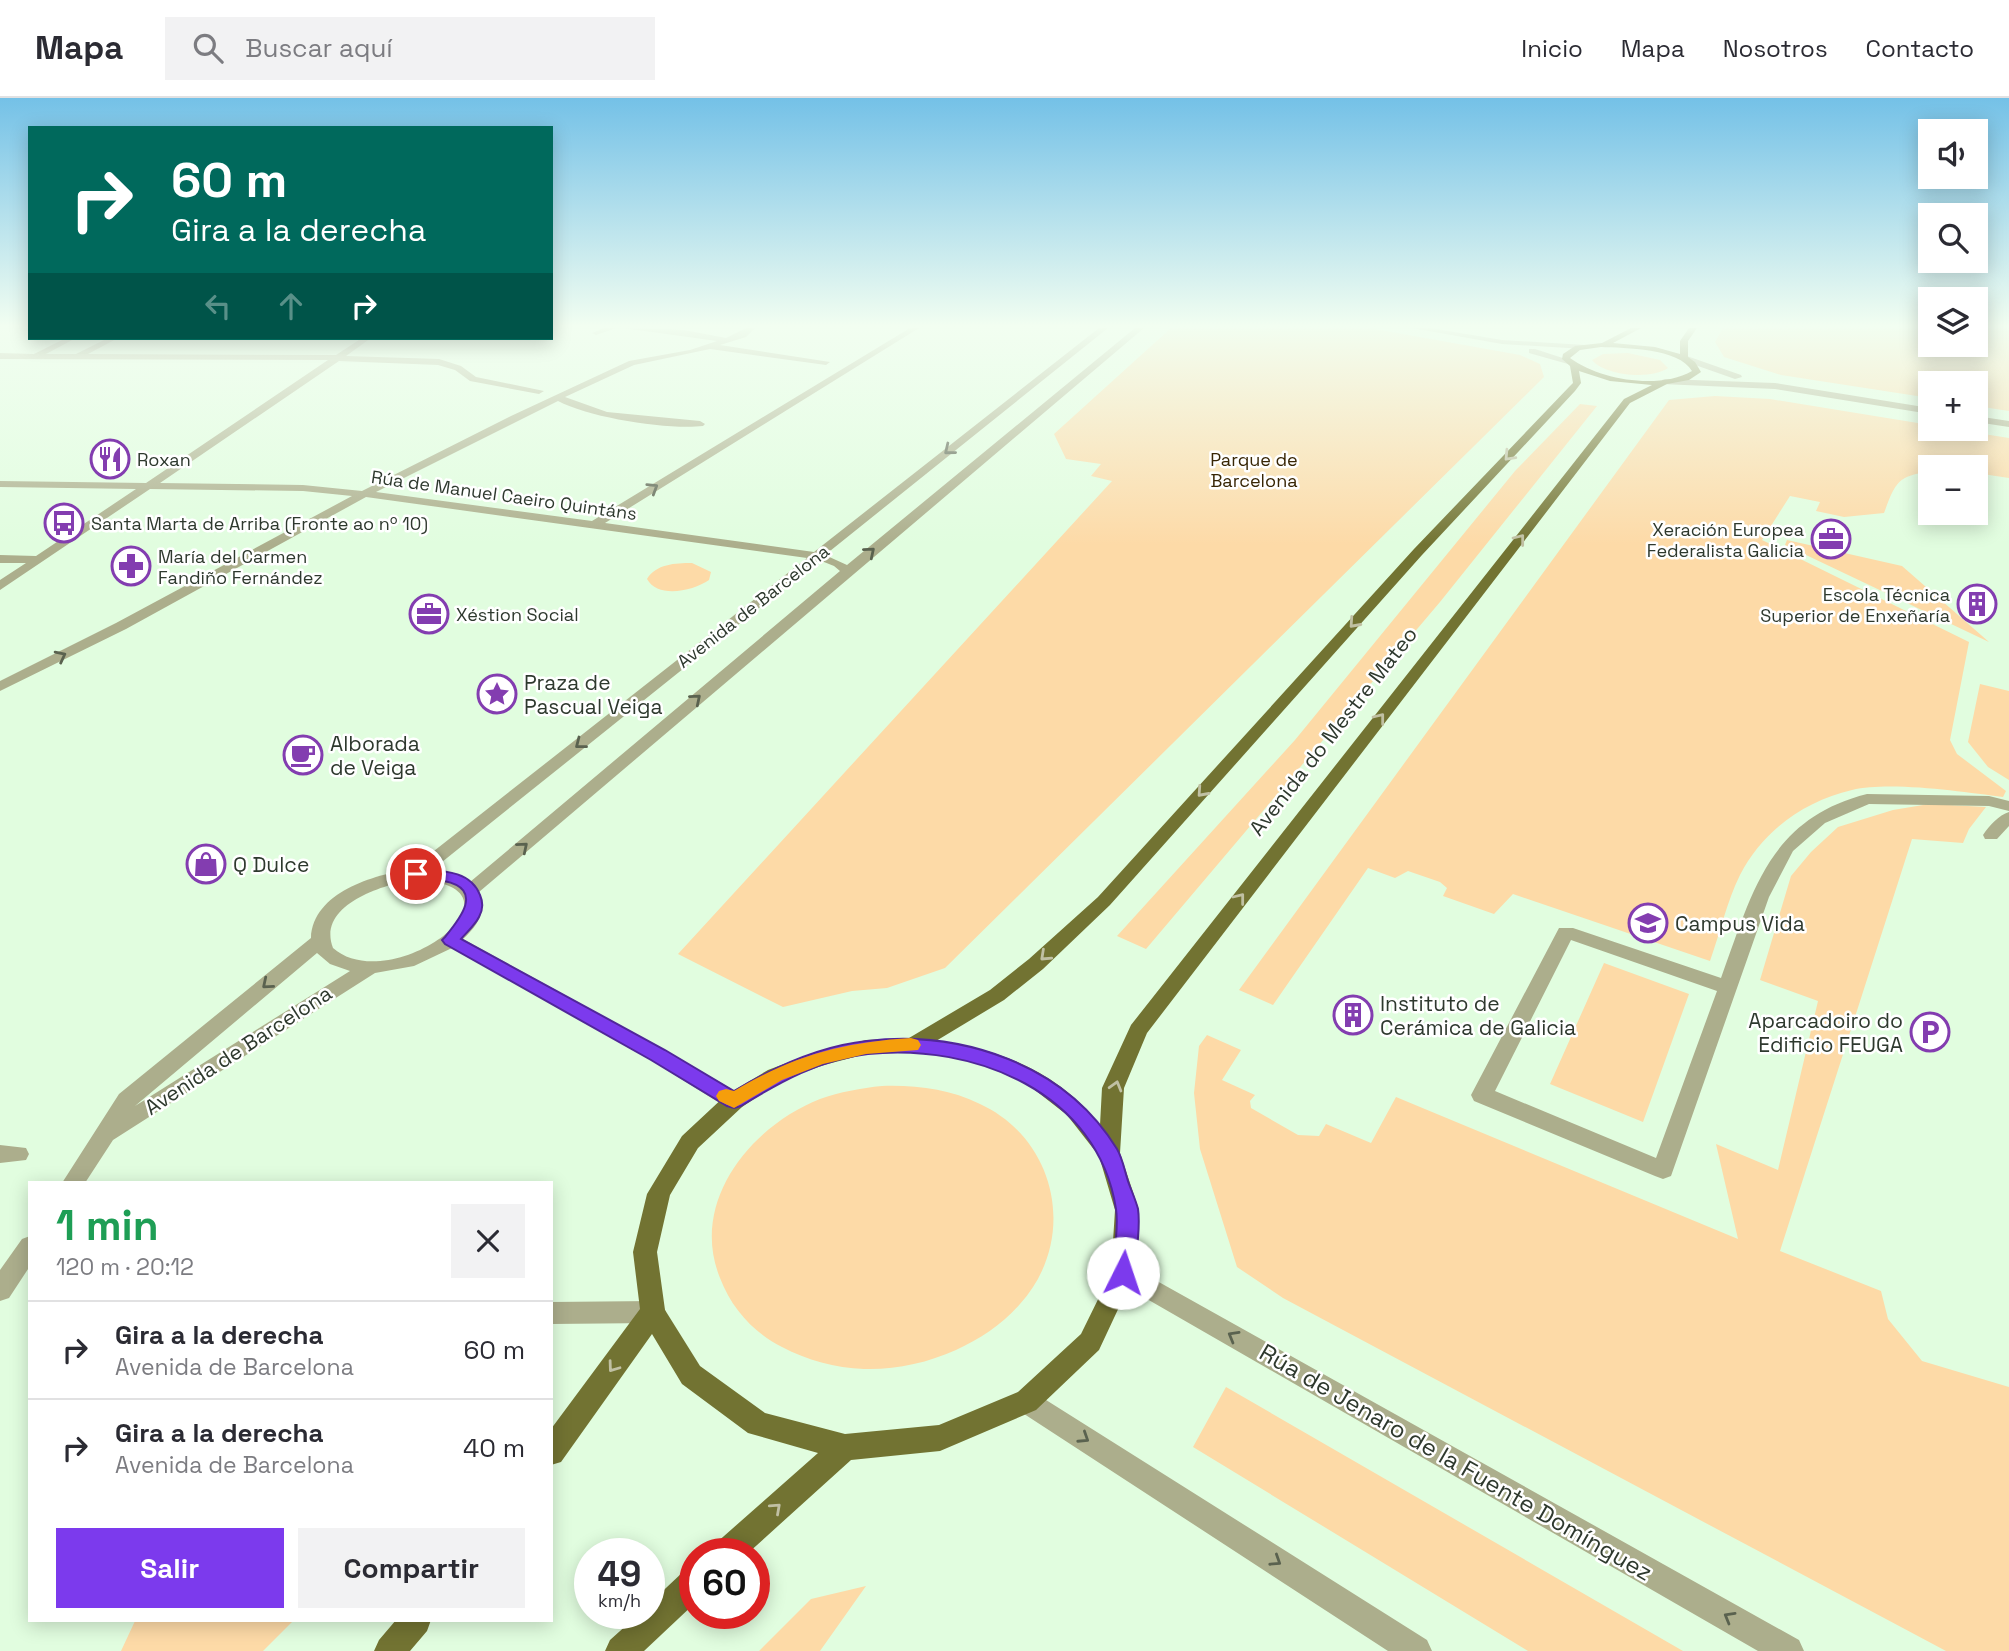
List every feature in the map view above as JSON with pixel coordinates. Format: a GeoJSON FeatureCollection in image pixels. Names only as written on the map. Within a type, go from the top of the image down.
{"type":"FeatureCollection","features":[{"type":"Feature","properties":{"kind":"main road"},"geometry":{"type":"LineString","coordinates":[[913,1045],[997,995],[1036,964],[1104,901],[1418,552],[1562,400]]}},
{"type":"Feature","properties":{"kind":"main road","name":"Avenida do Mestre Mateo"},"geometry":{"type":"LineString","coordinates":[[1109,1153],[1113,1088],[1139,1030],[1628,400]]}},
{"type":"Feature","properties":{"kind":"main road"},"geometry":{"type":"LineString","coordinates":[[913,1045],[974,1053],[1029,1075],[1075,1109],[1109,1153],[1127,1210],[1123,1273],[1090,1342],[1027,1401],[940,1438],[845,1447],[758,1423],[691,1376],[653,1312],[645,1252],[659,1194],[690,1142],[734,1101],[775,1075],[820,1058],[866,1047],[913,1045]]}},
{"type":"Feature","properties":{"kind":"main road"},"geometry":{"type":"LineString","coordinates":[[553,1449],[653,1312]]}},
{"type":"Feature","properties":{"kind":"main road"},"geometry":{"type":"LineString","coordinates":[[743,1538],[845,1447]]}},
{"type":"Feature","properties":{"kind":"main road"},"geometry":{"type":"LineString","coordinates":[[621,1651],[679,1597]]}},
{"type":"Feature","properties":{"kind":"main road"},"geometry":{"type":"LineString","coordinates":[[390,1651],[414,1622]]}},
{"type":"Feature","properties":{"kind":"street"},"geometry":{"type":"LineString","coordinates":[[0,586],[274,400]]}},
{"type":"Feature","properties":{"kind":"street"},"geometry":{"type":"LineString","coordinates":[[0,687],[365,494],[551,400]]}},
{"type":"Feature","properties":{"kind":"street"},"geometry":{"type":"LineString","coordinates":[[563,400],[590,412],[700,424]]}},
{"type":"Feature","properties":{"kind":"street"},"geometry":{"type":"LineString","coordinates":[[595,524],[797,400]]}},
{"type":"Feature","properties":{"kind":"street","name":"Avenida de Barcelona"},"geometry":{"type":"LineString","coordinates":[[416,874],[1018,400]]}},
{"type":"Feature","properties":{"kind":"street","name":"Avenida de Barcelona"},"geometry":{"type":"LineString","coordinates":[[470,891],[1045,400]]}},
{"type":"Feature","properties":{"kind":"street"},"geometry":{"type":"LineString","coordinates":[[1865,400],[1918,409]]}},
{"type":"Feature","properties":{"kind":"street"},"geometry":{"type":"LineString","coordinates":[[1988,421],[2009,424]]}},
{"type":"Feature","properties":{"kind":"street","name":"Rúa de Manuel Caeiro Quintáns"},"geometry":{"type":"LineString","coordinates":[[0,484],[268,486],[365,494],[817,556],[838,563],[847,571]]}},
{"type":"Feature","properties":{"kind":"street"},"geometry":{"type":"LineString","coordinates":[[0,559],[37,560]]}},
{"type":"Feature","properties":{"kind":"street"},"geometry":{"type":"LineString","coordinates":[[1726,987],[1566,932],[1482,1095],[1663,1170],[1760,897],[1786,848],[1819,819],[1867,799],[1989,801],[2009,806]]}},
{"type":"Feature","properties":{"kind":"street"},"geometry":{"type":"LineString","coordinates":[[1991,835],[2009,817]]}},
{"type":"Feature","properties":{"kind":"street","name":"Avenida de Barcelona"},"geometry":{"type":"LineString","coordinates":[[416,874],[450,877],[470,891],[475,902],[472,914],[451,940],[413,959],[370,967],[336,960],[320,941],[321,928],[328,915],[340,903],[375,883],[416,874]]}},
{"type":"Feature","properties":{"kind":"street"},"geometry":{"type":"LineString","coordinates":[[451,940],[646,1048],[734,1101]]}},
{"type":"Feature","properties":{"kind":"street","name":"Avenida de Barcelona"},"geometry":{"type":"LineString","coordinates":[[74,1181],[127,1100],[320,941]]}},
{"type":"Feature","properties":{"kind":"street","name":"Avenida de Barcelona"},"geometry":{"type":"LineString","coordinates":[[107,1134],[370,967]]}},
{"type":"Feature","properties":{"kind":"street"},"geometry":{"type":"LineString","coordinates":[[0,1290],[28,1250]]}},
{"type":"Feature","properties":{"kind":"street","name":"Rúa de Jenaro de la Fuente Domínguez"},"geometry":{"type":"LineString","coordinates":[[1123,1273],[1788,1651]]}},
{"type":"Feature","properties":{"kind":"street"},"geometry":{"type":"LineString","coordinates":[[553,1313],[653,1312]]}},
{"type":"Feature","properties":{"kind":"street"},"geometry":{"type":"LineString","coordinates":[[1027,1401],[1416,1651]]}},
{"type":"Feature","properties":{"kind":"green space","name":"Parque de Barcelona"},"geometry":{"type":"Polygon","coordinates":[[[1091,400],[1520,400],[945,968],[887,988],[852,991],[783,1007],[678,954],[1112,481],[1091,476],[1101,464],[1066,459],[1054,434],[1091,400]]]}},
{"type":"Feature","properties":{"kind":"green space"},"geometry":{"type":"Polygon","coordinates":[[[1669,400],[1779,400],[1918,423],[1918,441],[1988,441],[1988,435],[2009,438],[2009,478],[1988,475],[1988,455],[1918,455],[1918,473],[1899,483],[1884,513],[1844,517],[1816,511],[1820,502],[1790,496],[1762,540],[1969,642],[1950,740],[1957,754],[2006,791],[2003,797],[1927,788],[1868,788],[1834,795],[1802,810],[1773,832],[1749,859],[1731,895],[1710,961],[1513,894],[1494,914],[1443,896],[1447,888],[1440,882],[1408,871],[1395,878],[1368,868],[1273,1005],[1239,990],[1669,400]]]}},
{"type":"Feature","properties":{"kind":"green space"},"geometry":{"type":"Polygon","coordinates":[[[1988,400],[2009,400],[2009,411],[1988,408],[1988,400]]]}},
{"type":"Feature","properties":{"kind":"green space"},"geometry":{"type":"Polygon","coordinates":[[[1580,404],[1597,406],[1440,602],[1146,949],[1117,936],[1295,740],[1515,471],[1580,404]]]}},
{"type":"Feature","properties":{"kind":"green space"},"geometry":{"type":"Polygon","coordinates":[[[1787,540],[1902,566],[1989,642],[1785,545],[1787,540]]]}},
{"type":"Feature","properties":{"kind":"green space"},"geometry":{"type":"Polygon","coordinates":[[[692,563],[711,572],[709,580],[685,590],[667,591],[652,585],[647,579],[661,567],[692,563]]]}},
{"type":"Feature","properties":{"kind":"green space"},"geometry":{"type":"Polygon","coordinates":[[[1980,684],[2009,691],[2009,780],[1988,767],[1968,742],[1980,684]]]}},
{"type":"Feature","properties":{"kind":"green space"},"geometry":{"type":"Polygon","coordinates":[[[1929,804],[1986,807],[1969,829],[1963,843],[1912,839],[1780,1251],[1881,1291],[1888,1319],[1922,1361],[2009,1387],[2009,1651],[1946,1651],[1283,1298],[1237,1267],[1200,1149],[1194,1093],[1199,1046],[1207,1035],[1241,1050],[1222,1080],[1255,1095],[1250,1101],[1251,1108],[1298,1135],[1319,1136],[1326,1124],[1371,1143],[1396,1097],[1738,1239],[1716,1144],[1778,1170],[1818,1001],[1760,980],[1791,876],[1811,852],[1838,827],[1893,810],[1929,804]]]}},
{"type":"Feature","properties":{"kind":"green space"},"geometry":{"type":"Polygon","coordinates":[[[1604,963],[1689,994],[1643,1122],[1550,1084],[1604,963]]]}},
{"type":"Feature","properties":{"kind":"green space"},"geometry":{"type":"Polygon","coordinates":[[[882,1086],[945,1091],[980,1104],[1006,1120],[1027,1141],[1042,1166],[1051,1194],[1053,1222],[1049,1251],[1038,1279],[1020,1304],[1006,1318],[974,1341],[934,1359],[899,1367],[842,1367],[792,1352],[762,1334],[737,1310],[720,1278],[713,1250],[713,1222],[720,1195],[732,1170],[750,1147],[771,1128],[795,1111],[820,1099],[882,1086]]]}},
{"type":"Feature","properties":{"kind":"green space"},"geometry":{"type":"Polygon","coordinates":[[[1226,1387],[1683,1651],[1528,1651],[1193,1447],[1226,1387]]]}},
{"type":"Feature","properties":{"kind":"green space"},"geometry":{"type":"Polygon","coordinates":[[[866,1586],[820,1651],[759,1651],[811,1599],[866,1586]]]}},
{"type":"Feature","properties":{"kind":"green space"},"geometry":{"type":"Polygon","coordinates":[[[134,1622],[292,1622],[263,1651],[121,1651],[134,1622]]]}},
{"type":"Feature","properties":{"kind":"slow traffic"},"geometry":{"type":"LineString","coordinates":[[726,1096],[734,1101],[775,1075],[820,1058],[866,1047],[911,1045]]}},
{"type":"Feature","properties":{"kind":"place","name":"Roxan"},"geometry":{"type":"Point","coordinates":[110,459]}},
{"type":"Feature","properties":{"kind":"place","name":"Santa Marta de Arriba (Fronte ao nº 10)"},"geometry":{"type":"Point","coordinates":[64,523]}},
{"type":"Feature","properties":{"kind":"place","name":"Xeración Europea Federalista Galicia"},"geometry":{"type":"Point","coordinates":[1831,539]}},
{"type":"Feature","properties":{"kind":"place","name":"María del Carmen Fandiño Fernández"},"geometry":{"type":"Point","coordinates":[131,566]}},
{"type":"Feature","properties":{"kind":"place","name":"Escola Técnica Superior de Enxeñaría"},"geometry":{"type":"Point","coordinates":[1977,604]}},
{"type":"Feature","properties":{"kind":"place","name":"Xéstion Social"},"geometry":{"type":"Point","coordinates":[429,614]}},
{"type":"Feature","properties":{"kind":"place","name":"Praza de Pascual Veiga"},"geometry":{"type":"Point","coordinates":[497,694]}},
{"type":"Feature","properties":{"kind":"place","name":"Alborada de Veiga"},"geometry":{"type":"Point","coordinates":[303,755]}},
{"type":"Feature","properties":{"kind":"place","name":"Q Dulce"},"geometry":{"type":"Point","coordinates":[206,864]}},
{"type":"Feature","properties":{"kind":"place","name":"Campus Vida"},"geometry":{"type":"Point","coordinates":[1648,923]}},
{"type":"Feature","properties":{"kind":"place","name":"Instituto de Cerámica de Galicia"},"geometry":{"type":"Point","coordinates":[1353,1015]}},
{"type":"Feature","properties":{"kind":"place","name":"Aparcadoiro do Edificio FEUGA"},"geometry":{"type":"Point","coordinates":[1930,1032]}},
{"type":"Feature","properties":{"kind":"route"},"geometry":{"type":"LineString","coordinates":[[416,874],[450,877],[470,891],[475,902],[472,914],[464,928],[451,940],[658,1055],[734,1101],[775,1075],[820,1058],[866,1047],[913,1045],[974,1053],[1029,1075],[1075,1109],[1109,1153],[1127,1210],[1123,1273]]}}]}
